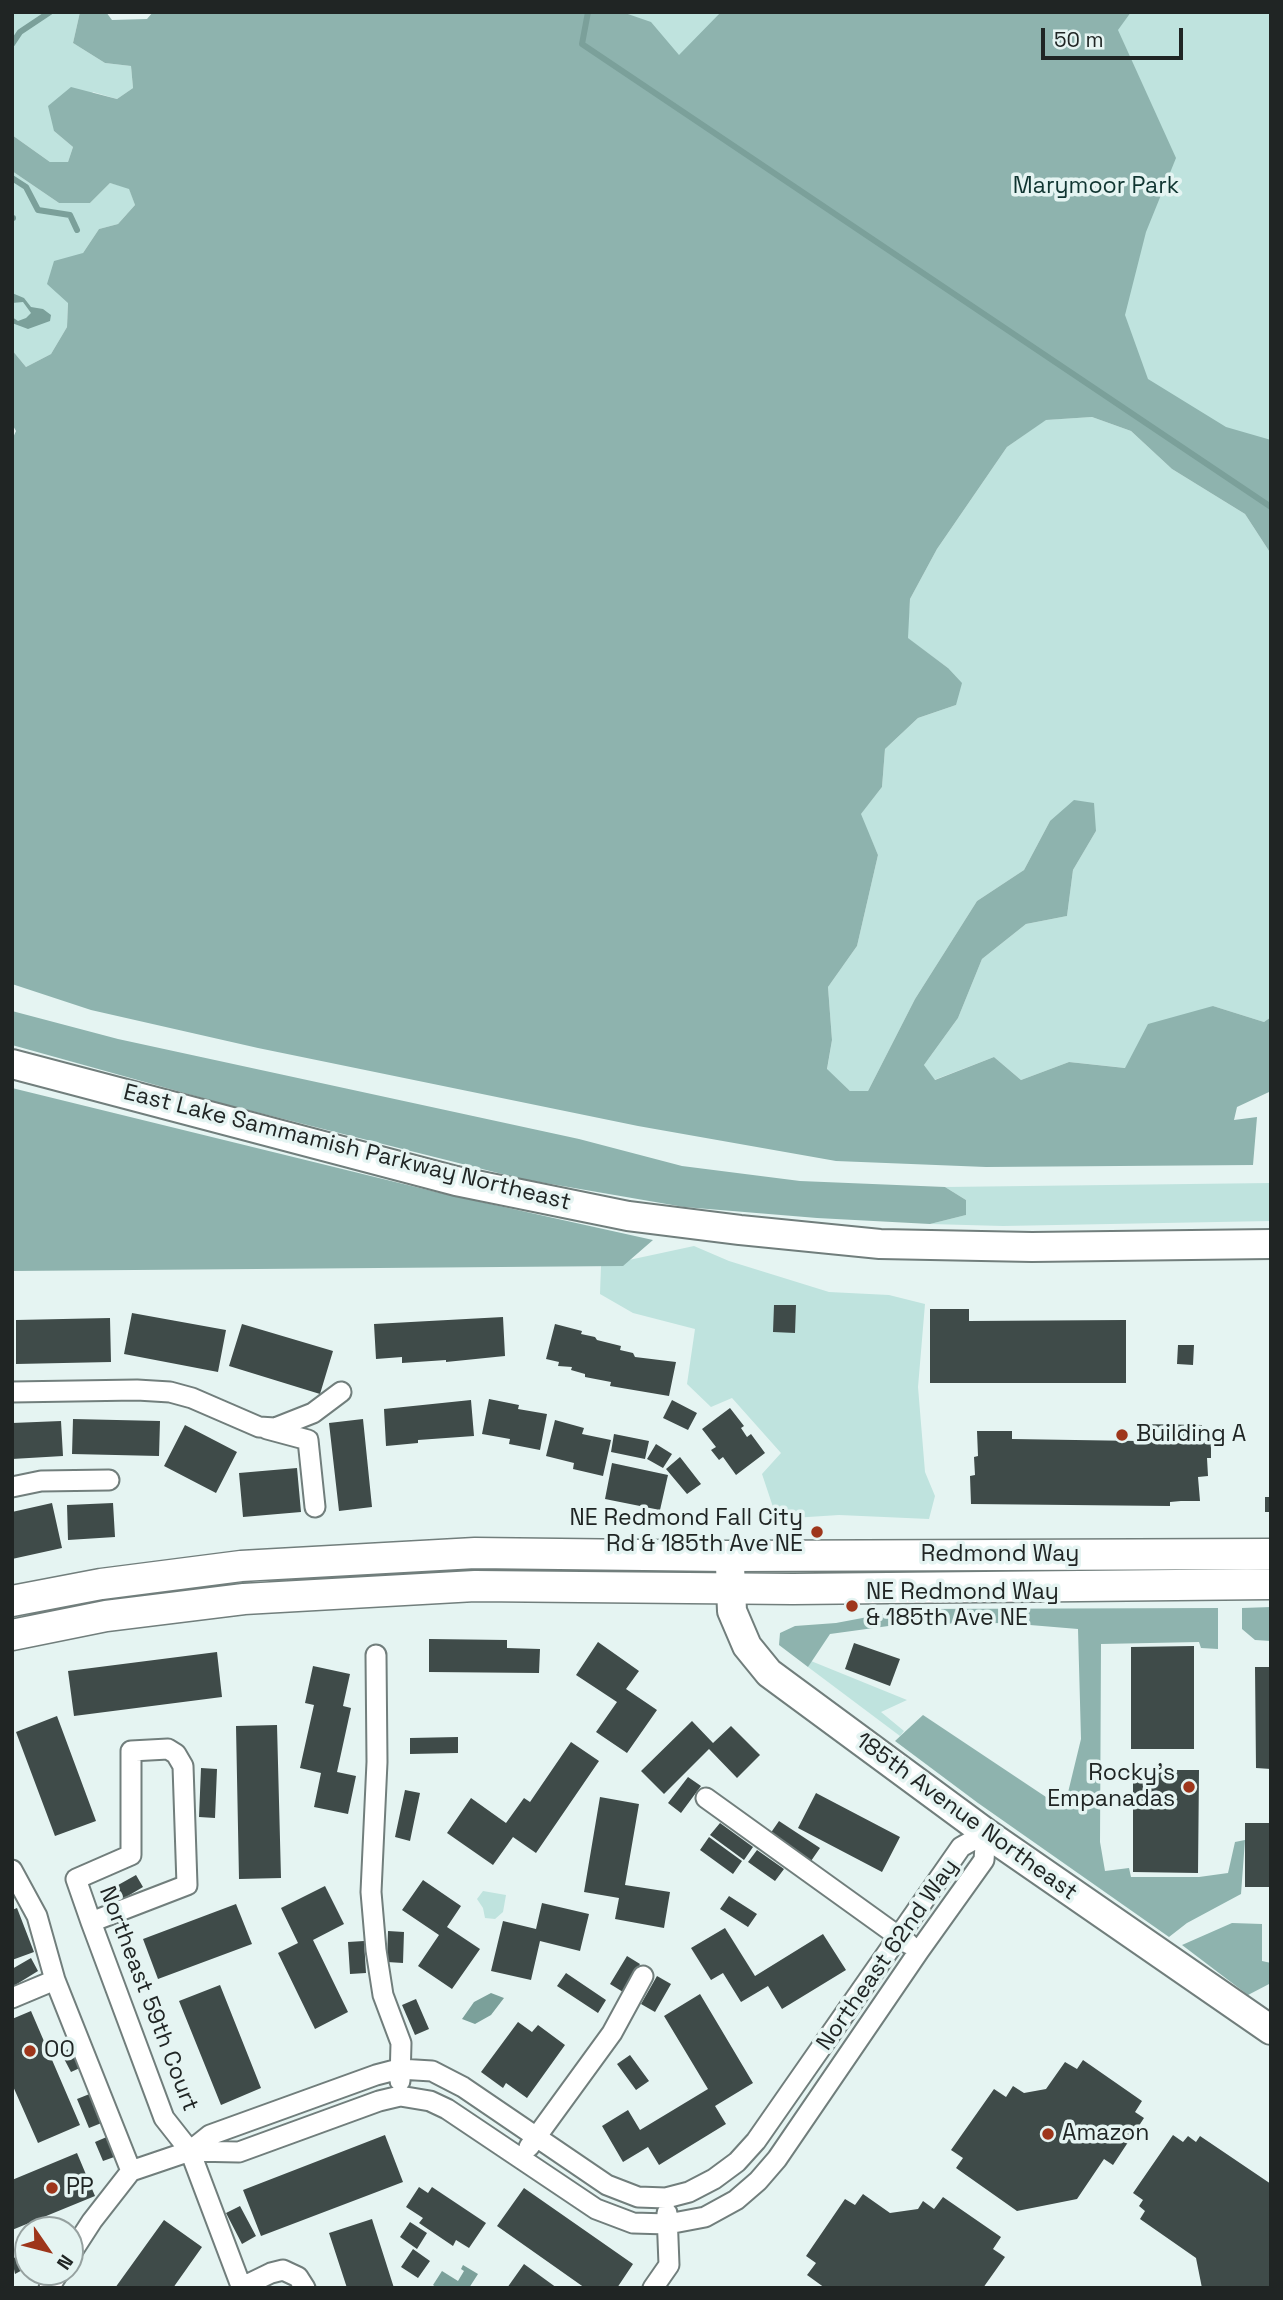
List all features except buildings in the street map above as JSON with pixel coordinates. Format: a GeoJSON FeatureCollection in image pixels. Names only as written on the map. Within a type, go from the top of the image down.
{"type":"FeatureCollection","features":[{"type":"Feature","properties":{"kind":"main road","name":"East Lake Sammamish Parkway Northeast"},"geometry":{"type":"LineString","coordinates":[[12,1064],[456,1181],[628,1216],[880,1244],[1032,1247],[1271,1244]]}},
{"type":"Feature","properties":{"kind":"main road","name":"Redmond Way"},"geometry":{"type":"LineString","coordinates":[[12,1601],[101,1584],[241,1566],[475,1553],[729,1556],[1271,1554]]}},
{"type":"Feature","properties":{"kind":"main road","name":"185th Avenue Northeast"},"geometry":{"type":"LineString","coordinates":[[729,1556],[732,1611],[747,1646],[769,1673],[986,1833],[1271,2031]]}},
{"type":"Feature","properties":{"kind":"main road","name":"Redmond Way"},"geometry":{"type":"LineString","coordinates":[[12,1635],[106,1616],[243,1599],[475,1586],[731,1589],[1271,1584]]}},
{"type":"Feature","properties":{"kind":"street"},"geometry":{"type":"LineString","coordinates":[[12,1392],[170,1392],[192,1398],[259,1427],[308,1440],[315,1507]]}},
{"type":"Feature","properties":{"kind":"street"},"geometry":{"type":"LineString","coordinates":[[259,1427],[275,1428],[313,1413],[341,1392]]}},
{"type":"Feature","properties":{"kind":"street"},"geometry":{"type":"LineString","coordinates":[[12,1487],[41,1481],[108,1480]]}},
{"type":"Feature","properties":{"kind":"street"},"geometry":{"type":"LineString","coordinates":[[84,2233],[131,2171],[190,2151],[239,2152],[379,2101],[400,2096],[401,2043],[383,1995],[371,1892],[377,1762],[376,1655]]}},
{"type":"Feature","properties":{"kind":"street","name":"Northeast 59th Court"},"geometry":{"type":"LineString","coordinates":[[91,1922],[187,1885],[183,1766],[176,1754],[168,1749],[131,1751],[131,1855],[76,1879],[91,1922],[164,2118],[190,2151],[241,2287],[283,2270],[298,2277],[305,2288]]}},
{"type":"Feature","properties":{"kind":"street"},"geometry":{"type":"LineString","coordinates":[[706,1798],[919,1951]]}},
{"type":"Feature","properties":{"kind":"street","name":"Northeast 62nd Way"},"geometry":{"type":"LineString","coordinates":[[666,2198],[689,2192],[714,2179],[737,2162],[756,2141],[961,1847],[986,1833]]}},
{"type":"Feature","properties":{"kind":"street","name":"Northeast 62nd Way"},"geometry":{"type":"LineString","coordinates":[[400,2096],[438,2104],[596,2209],[633,2223],[668,2224],[705,2217],[736,2200],[758,2181],[777,2159],[984,1860],[986,1833]]}},
{"type":"Feature","properties":{"kind":"street"},"geometry":{"type":"LineString","coordinates":[[12,1870],[37,1916],[55,1980],[131,2171]]}},
{"type":"Feature","properties":{"kind":"street"},"geometry":{"type":"LineString","coordinates":[[521,2159],[612,2033],[643,1976]]}},
{"type":"Feature","properties":{"kind":"street"},"geometry":{"type":"LineString","coordinates":[[12,1998],[55,1980]]}},
{"type":"Feature","properties":{"kind":"street"},"geometry":{"type":"LineString","coordinates":[[190,2151],[210,2135],[376,2075],[399,2069],[432,2071],[451,2078],[607,2185],[638,2197],[666,2198],[669,2265],[653,2288]]}},
{"type":"Feature","properties":{"kind":"green space"},"geometry":{"type":"Polygon","coordinates":[[[12,12],[80,12],[73,43],[105,63],[131,66],[133,88],[117,99],[93,92],[54,131],[73,147],[68,162],[50,162],[12,135],[12,12]]]}},
{"type":"Feature","properties":{"kind":"green space"},"geometry":{"type":"Polygon","coordinates":[[[80,12],[106,12],[112,20],[147,19],[153,12],[622,12],[651,22],[679,55],[721,12],[1131,12],[1118,30],[1176,158],[1146,232],[1125,315],[1148,379],[1226,427],[1271,440],[1271,554],[1245,514],[1172,469],[1131,431],[1092,417],[1046,420],[1007,447],[937,549],[910,599],[908,638],[948,668],[962,683],[956,705],[918,718],[885,749],[882,787],[861,814],[878,855],[857,946],[828,987],[832,1040],[827,1069],[850,1091],[868,1091],[915,999],[977,901],[1024,870],[1050,821],[1074,800],[1094,803],[1096,831],[1073,870],[1067,916],[1026,924],[982,959],[958,1018],[924,1065],[935,1080],[994,1057],[1021,1080],[1069,1062],[1125,1068],[1148,1024],[1213,1006],[1264,1022],[1271,1017],[1271,1088],[1269,1092],[1237,1107],[1234,1120],[1257,1117],[1253,1165],[986,1167],[836,1161],[638,1126],[258,1048],[91,1010],[12,984],[12,440],[16,431],[12,424],[12,350],[26,367],[51,354],[67,327],[68,303],[47,284],[54,261],[83,253],[99,229],[118,224],[135,205],[129,189],[110,183],[90,203],[59,203],[12,171],[12,135],[50,162],[68,162],[73,147],[54,131],[48,106],[71,87],[117,99],[133,88],[131,66],[105,63],[73,43],[80,12]]]}},
{"type":"Feature","properties":{"kind":"green space","name":"Marymoor Park"},"geometry":{"type":"Polygon","coordinates":[[[522,12],[1271,12],[1271,519],[522,12]]]}},
{"type":"Feature","properties":{"kind":"green space"},"geometry":{"type":"Polygon","coordinates":[[[12,171],[59,203],[90,203],[110,183],[129,188],[135,205],[118,224],[99,229],[83,253],[68,302],[67,327],[51,354],[26,367],[12,350],[12,171]]]}},
{"type":"Feature","properties":{"kind":"green space"},"geometry":{"type":"Polygon","coordinates":[[[1092,417],[1131,431],[1172,469],[1245,514],[1271,554],[1271,1017],[1264,1022],[1213,1006],[1126,1068],[1069,1062],[1021,1080],[994,1057],[934,1080],[924,1065],[958,1018],[982,959],[1026,924],[1067,916],[1073,870],[1096,831],[1050,821],[1024,870],[977,901],[915,999],[868,1091],[850,1091],[827,1070],[832,1040],[828,987],[857,946],[878,855],[860,815],[882,787],[885,749],[918,718],[956,705],[948,668],[907,638],[910,599],[937,549],[1007,447],[1045,420],[1092,417]]]}},
{"type":"Feature","properties":{"kind":"green space"},"geometry":{"type":"Polygon","coordinates":[[[12,1011],[118,1039],[579,1139],[682,1166],[800,1181],[945,1187],[966,1200],[966,1215],[930,1224],[817,1218],[684,1207],[522,1179],[224,1104],[12,1045],[12,1011]]]}},
{"type":"Feature","properties":{"kind":"green space"},"geometry":{"type":"Polygon","coordinates":[[[12,1088],[436,1192],[653,1240],[623,1266],[12,1271],[12,1088]]]}},
{"type":"Feature","properties":{"kind":"green space"},"geometry":{"type":"Polygon","coordinates":[[[1271,1183],[1271,1221],[1003,1226],[930,1224],[966,1215],[966,1200],[945,1187],[1271,1183]]]}},
{"type":"Feature","properties":{"kind":"green space"},"geometry":{"type":"Polygon","coordinates":[[[694,1246],[729,1261],[829,1292],[889,1295],[925,1304],[918,1387],[925,1472],[935,1496],[929,1519],[839,1515],[777,1519],[762,1474],[781,1453],[732,1398],[711,1407],[687,1384],[695,1329],[633,1313],[600,1294],[601,1266],[694,1246]]]}},
{"type":"Feature","properties":{"kind":"green space"},"geometry":{"type":"Polygon","coordinates":[[[1271,1607],[1271,1641],[1255,1640],[1242,1629],[1242,1608],[1271,1607]]]}},
{"type":"Feature","properties":{"kind":"green space"},"geometry":{"type":"Polygon","coordinates":[[[1218,1608],[1218,1649],[1201,1648],[1199,1642],[1101,1644],[1100,1842],[1105,1871],[1129,1868],[1131,1877],[1199,1877],[1228,1873],[1235,1842],[1245,1840],[1241,1894],[1187,1923],[1169,1937],[978,1803],[895,1741],[923,1715],[1064,1809],[1081,1739],[1078,1629],[1006,1623],[903,1624],[830,1634],[808,1667],[779,1645],[780,1633],[795,1626],[836,1623],[910,1609],[1218,1608]]]}},
{"type":"Feature","properties":{"kind":"green space"},"geometry":{"type":"Polygon","coordinates":[[[811,1661],[907,1700],[881,1712],[904,1731],[900,1736],[808,1667],[811,1661]]]}},
{"type":"Feature","properties":{"kind":"green space"},"geometry":{"type":"Polygon","coordinates":[[[483,1891],[506,1895],[503,1912],[495,1919],[485,1918],[477,1899],[483,1891]]]}},
{"type":"Feature","properties":{"kind":"green space"},"geometry":{"type":"Polygon","coordinates":[[[1232,1923],[1262,1924],[1262,1961],[1271,1963],[1271,1983],[1248,1995],[1182,1945],[1232,1923]]]}},
{"type":"Feature","properties":{"kind":"shaded area"},"geometry":{"type":"Polygon","coordinates":[[[12,293],[24,298],[31,307],[43,309],[51,315],[50,321],[28,329],[12,323],[12,317],[18,321],[31,313],[23,302],[12,303],[12,293]]]}},
{"type":"Feature","properties":{"kind":"shaded area"},"geometry":{"type":"Polygon","coordinates":[[[491,1993],[504,1998],[491,2015],[475,2024],[462,2019],[474,2002],[491,1993]]]}},
{"type":"Feature","properties":{"kind":"shaded area"},"geometry":{"type":"Polygon","coordinates":[[[463,2265],[478,2274],[469,2288],[437,2288],[433,2285],[442,2271],[458,2281],[464,2271],[461,2269],[463,2265]]]}},
{"type":"Feature","properties":{"kind":"waterway"},"geometry":{"type":"LineString","coordinates":[[12,44],[20,32],[50,12]]}},
{"type":"Feature","properties":{"kind":"waterway"},"geometry":{"type":"LineString","coordinates":[[588,12],[582,44],[1271,507]]}},
{"type":"Feature","properties":{"kind":"waterway"},"geometry":{"type":"LineString","coordinates":[[12,178],[26,187],[38,210],[70,215],[77,230]]}},
{"type":"Feature","properties":{"kind":"place","name":"Building A"},"geometry":{"type":"Point","coordinates":[1122,1435]}},
{"type":"Feature","properties":{"kind":"place","name":"NE Redmond Fall City Rd & 185th Ave NE"},"geometry":{"type":"Point","coordinates":[817,1532]}},
{"type":"Feature","properties":{"kind":"place","name":"NE Redmond Way & 185th Ave NE"},"geometry":{"type":"Point","coordinates":[852,1606]}},
{"type":"Feature","properties":{"kind":"place","name":"Rocky’s Empanadas"},"geometry":{"type":"Point","coordinates":[1189,1787]}},
{"type":"Feature","properties":{"kind":"place","name":"OO"},"geometry":{"type":"Point","coordinates":[30,2051]}},
{"type":"Feature","properties":{"kind":"place","name":"Amazon"},"geometry":{"type":"Point","coordinates":[1048,2134]}},
{"type":"Feature","properties":{"kind":"place","name":"PP"},"geometry":{"type":"Point","coordinates":[52,2188]}}]}
